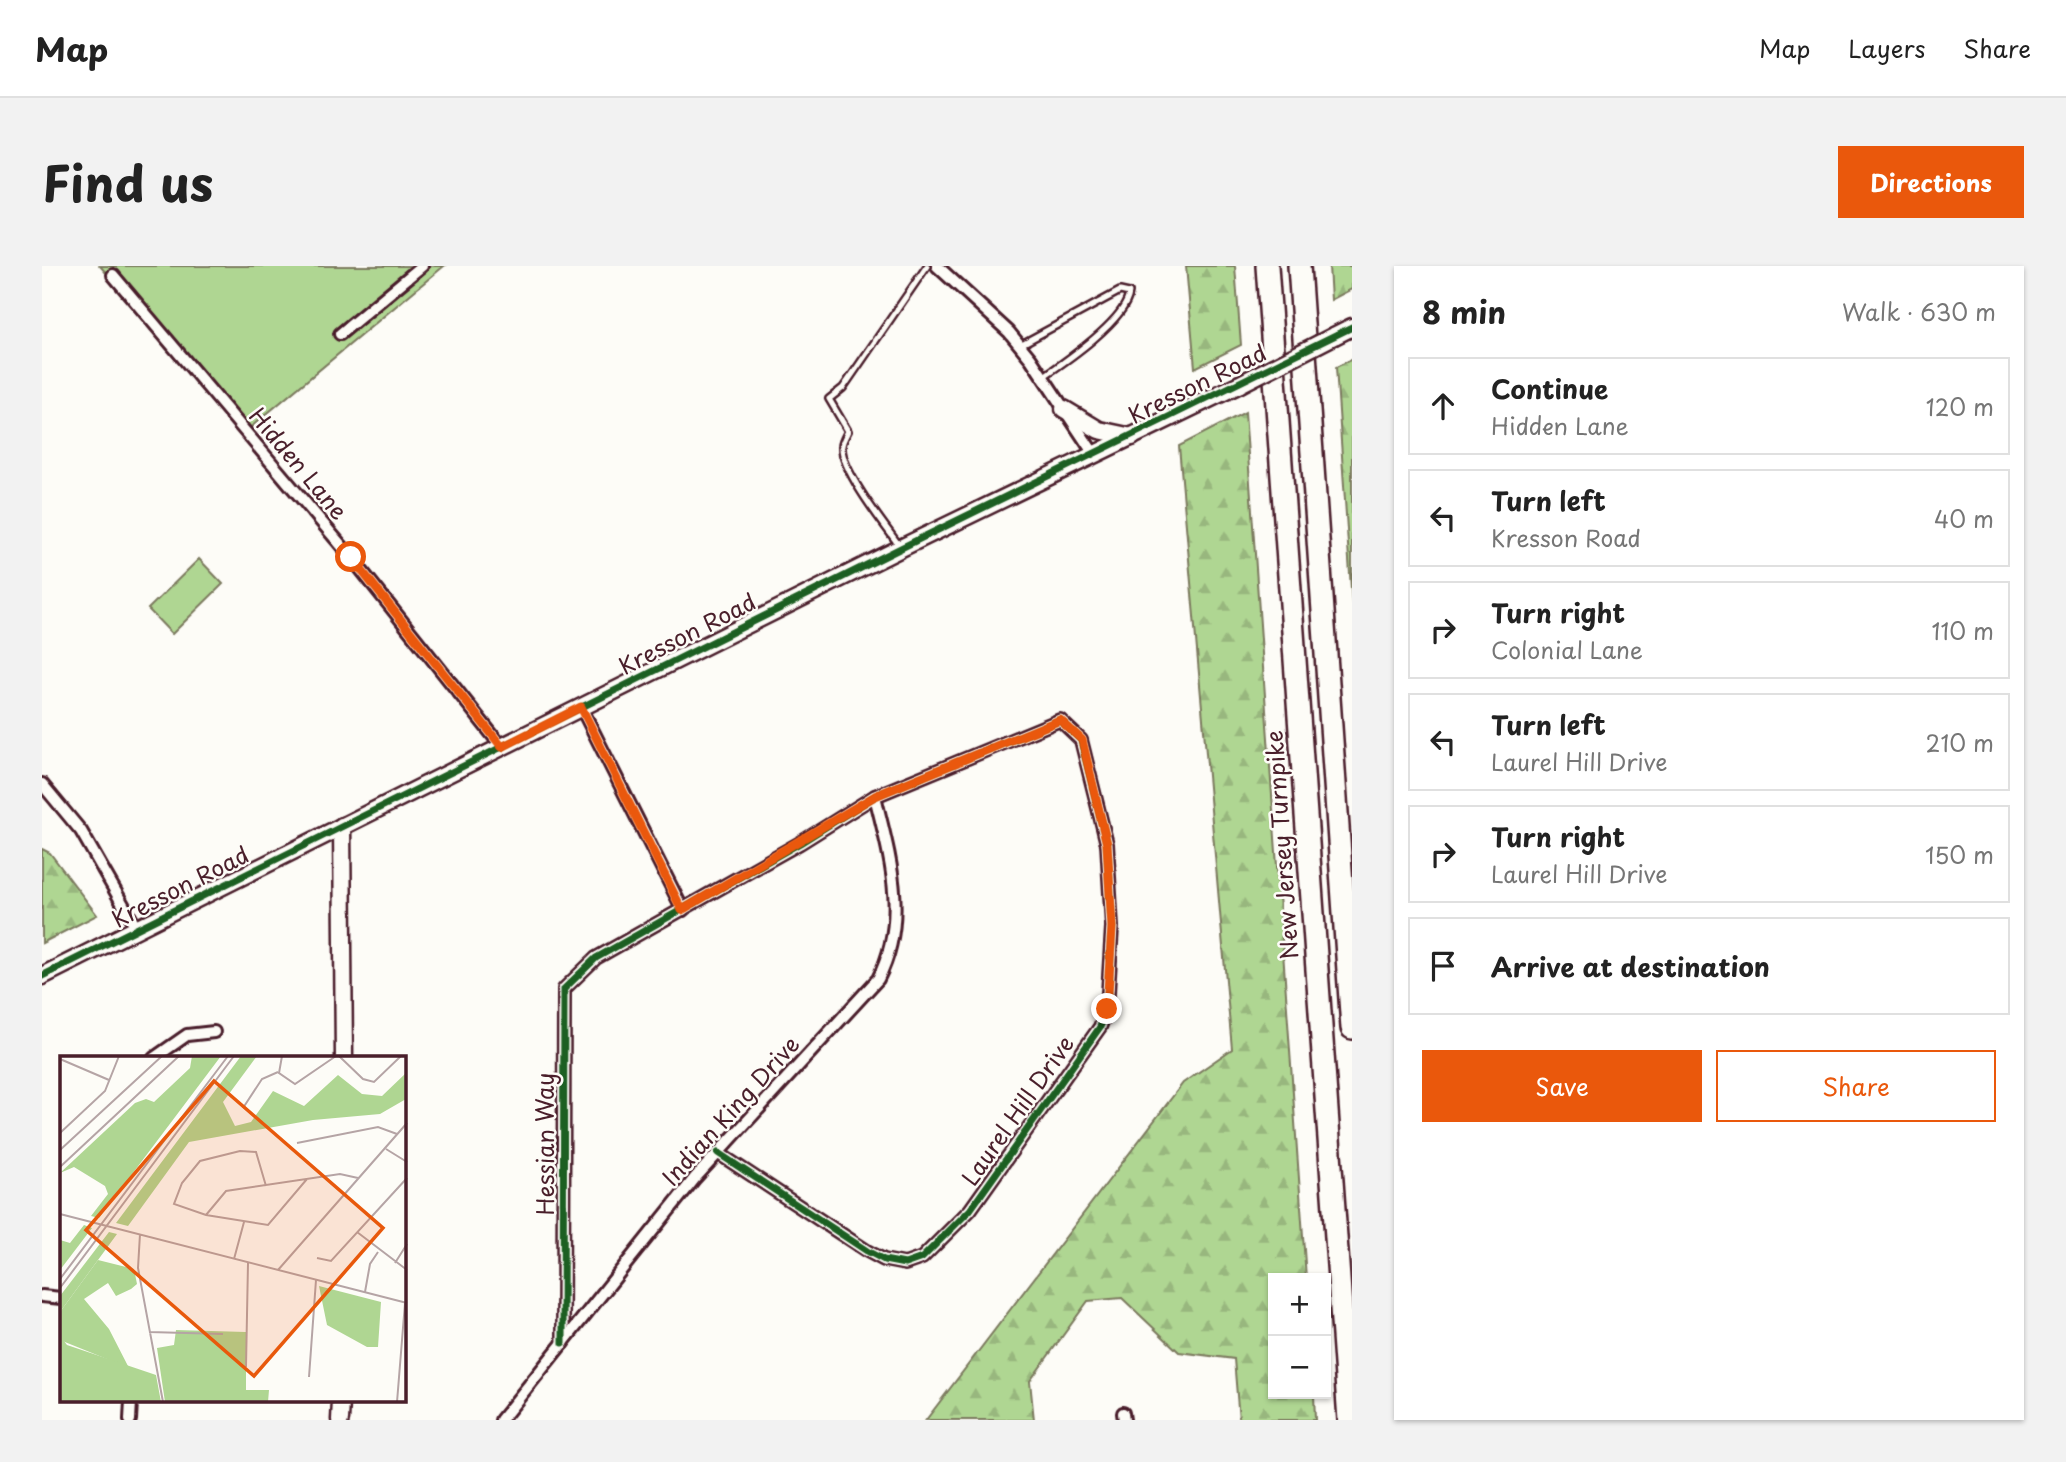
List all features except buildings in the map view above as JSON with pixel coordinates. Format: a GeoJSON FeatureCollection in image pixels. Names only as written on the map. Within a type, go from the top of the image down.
{"type":"FeatureCollection","features":[{"type":"Feature","properties":{"kind":"highway","name":"New Jersey Turnpike"},"geometry":{"type":"LineString","coordinates":[[1267,266],[1349,1420]]}},
{"type":"Feature","properties":{"kind":"highway"},"geometry":{"type":"LineString","coordinates":[[1298,266],[1352,1028]]}},
{"type":"Feature","properties":{"kind":"street"},"geometry":{"type":"LineString","coordinates":[[340,334],[422,266]]}},
{"type":"Feature","properties":{"kind":"street"},"geometry":{"type":"LineString","coordinates":[[937,266],[972,296],[1020,345],[1094,454]]}},
{"type":"Feature","properties":{"kind":"street","name":"Hidden Lane"},"geometry":{"type":"LineString","coordinates":[[113,275],[351,557],[502,747]]}},
{"type":"Feature","properties":{"kind":"street","name":"Kresson Road"},"geometry":{"type":"LineString","coordinates":[[42,976],[901,548],[1352,327]]}},
{"type":"Feature","properties":{"kind":"street"},"geometry":{"type":"LineString","coordinates":[[1063,409],[1099,430],[1132,436]]}},
{"type":"Feature","properties":{"kind":"street"},"geometry":{"type":"LineString","coordinates":[[581,707],[682,910]]}},
{"type":"Feature","properties":{"kind":"street","name":"Laurel Hill Drive"},"geometry":{"type":"LineString","coordinates":[[596,958],[875,796],[1060,720],[1082,740],[1107,844],[1111,872],[1112,927],[1107,1009],[1100,1027],[970,1210],[922,1258],[896,1264],[867,1251],[718,1153]]}},
{"type":"Feature","properties":{"kind":"street"},"geometry":{"type":"LineString","coordinates":[[42,785],[81,831],[137,929]]}},
{"type":"Feature","properties":{"kind":"street","name":"Indian King Drive"},"geometry":{"type":"LineString","coordinates":[[501,1420],[718,1153],[878,979],[887,961],[895,919],[895,888],[875,796]]}},
{"type":"Feature","properties":{"kind":"street"},"geometry":{"type":"LineString","coordinates":[[342,826],[344,1056]]}},
{"type":"Feature","properties":{"kind":"street","name":"Hessian Way"},"geometry":{"type":"LineString","coordinates":[[563,1343],[564,989],[596,958]]}},
{"type":"Feature","properties":{"kind":"street"},"geometry":{"type":"LineString","coordinates":[[157,1056],[187,1035],[214,1032]]}},
{"type":"Feature","properties":{"kind":"street"},"geometry":{"type":"LineString","coordinates":[[42,1296],[60,1298]]}},
{"type":"Feature","properties":{"kind":"street"},"geometry":{"type":"LineString","coordinates":[[130,1420],[131,1402]]}},
{"type":"Feature","properties":{"kind":"street"},"geometry":{"type":"LineString","coordinates":[[340,1420],[341,1402]]}},
{"type":"Feature","properties":{"kind":"lane"},"geometry":{"type":"LineString","coordinates":[[901,548],[866,499],[845,460],[842,445],[848,431],[829,399],[843,388],[928,266]]}},
{"type":"Feature","properties":{"kind":"lane"},"geometry":{"type":"LineString","coordinates":[[1020,345],[1120,290],[1129,293],[1128,300],[1115,318],[1043,377]]}},
{"type":"Feature","properties":{"kind":"green space"},"geometry":{"type":"Polygon","coordinates":[[[100,266],[444,266],[245,432],[100,266]]]}},
{"type":"Feature","properties":{"kind":"green space"},"geometry":{"type":"Polygon","coordinates":[[[1186,266],[1235,266],[1241,345],[1195,368],[1186,266]]]}},
{"type":"Feature","properties":{"kind":"green space"},"geometry":{"type":"Polygon","coordinates":[[[1329,266],[1352,266],[1352,289],[1331,300],[1329,266]]]}},
{"type":"Feature","properties":{"kind":"green space"},"geometry":{"type":"Polygon","coordinates":[[[1352,359],[1352,604],[1336,367],[1352,359]]]}},
{"type":"Feature","properties":{"kind":"green space"},"geometry":{"type":"Polygon","coordinates":[[[1245,412],[1306,1273],[1268,1273],[1268,1399],[1314,1399],[1315,1420],[1239,1420],[1234,1359],[1179,1352],[1122,1298],[1088,1301],[1030,1381],[1034,1420],[926,1420],[1183,1083],[1232,1049],[1179,446],[1245,412]]]}},
{"type":"Feature","properties":{"kind":"green space"},"geometry":{"type":"Polygon","coordinates":[[[199,559],[223,584],[172,634],[148,609],[199,559]]]}},
{"type":"Feature","properties":{"kind":"green space"},"geometry":{"type":"Polygon","coordinates":[[[42,849],[50,853],[97,915],[42,943],[42,849]]]}},
{"type":"Feature","properties":{"kind":"cycle path"},"geometry":{"type":"LineString","coordinates":[[42,976],[901,548],[1352,327]]}},
{"type":"Feature","properties":{"kind":"cycle path"},"geometry":{"type":"LineString","coordinates":[[563,1343],[564,989],[596,958],[800,843],[875,796],[1060,720],[1081,740],[1107,844],[1112,927],[1107,1009],[1100,1027],[970,1210],[922,1258],[905,1264],[884,1260],[718,1153]]}},
{"type":"Feature","properties":{"kind":"route"},"geometry":{"type":"LineString","coordinates":[[351,557],[502,747],[581,707],[682,910],[800,844],[875,796],[1060,720],[1082,740],[1107,844],[1111,872],[1112,927],[1107,1009]]}}]}
